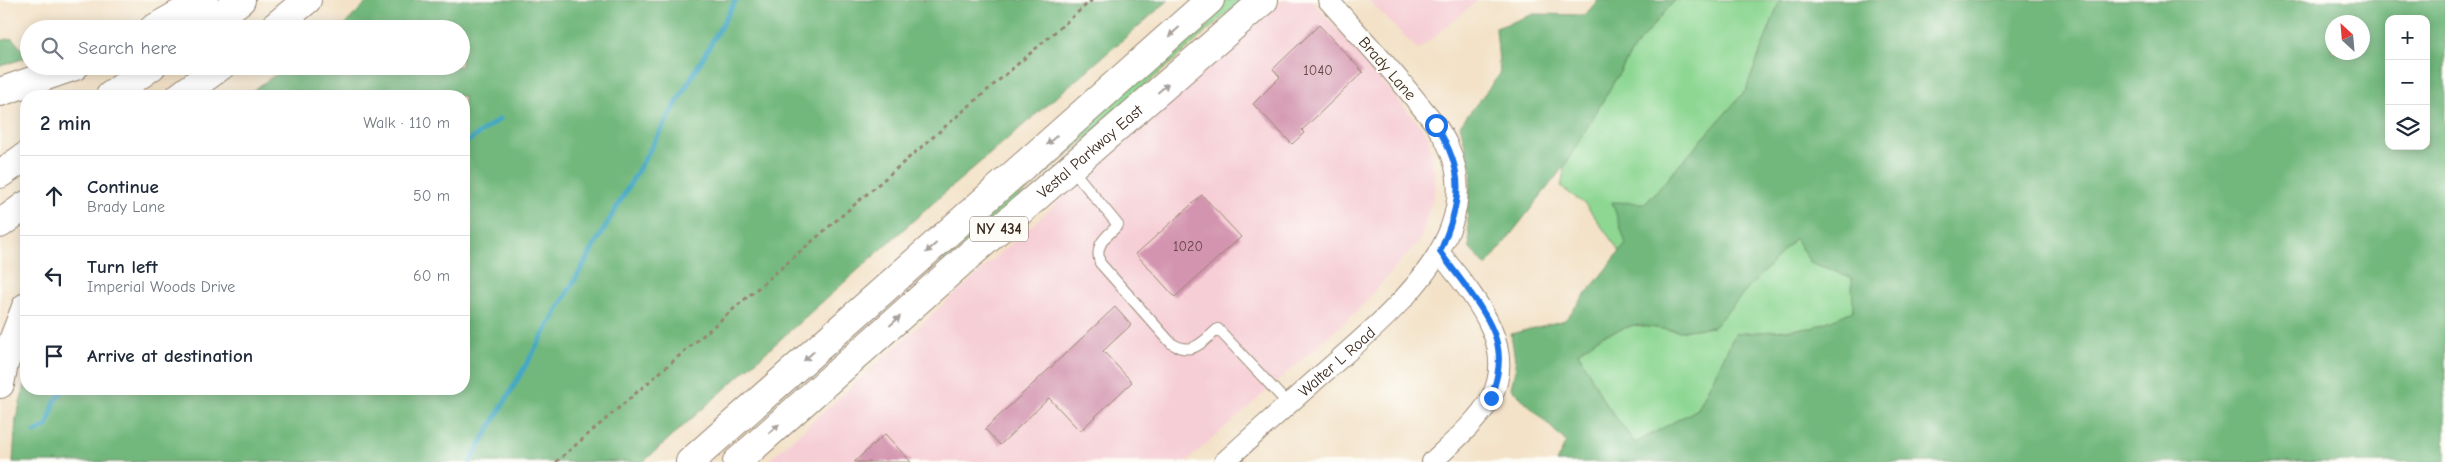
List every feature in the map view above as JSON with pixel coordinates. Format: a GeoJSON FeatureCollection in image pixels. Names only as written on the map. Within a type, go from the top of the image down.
{"type":"FeatureCollection","features":[{"type":"Feature","properties":{"kind":"main road"},"geometry":{"type":"LineString","coordinates":[[169,20],[204,0]]}},
{"type":"Feature","properties":{"kind":"main road"},"geometry":{"type":"LineString","coordinates":[[215,20],[241,0]]}},
{"type":"Feature","properties":{"kind":"main road"},"geometry":{"type":"LineString","coordinates":[[283,20],[307,0]]}},
{"type":"Feature","properties":{"kind":"main road","name":"Vestal Parkway East"},"geometry":{"type":"LineString","coordinates":[[690,462],[1210,0]]}},
{"type":"Feature","properties":{"kind":"main road","name":"Vestal Parkway East"},"geometry":{"type":"LineString","coordinates":[[738,462],[966,258],[1264,0]]}},
{"type":"Feature","properties":{"kind":"main road"},"geometry":{"type":"LineString","coordinates":[[0,92],[48,75]]}},
{"type":"Feature","properties":{"kind":"main road"},"geometry":{"type":"LineString","coordinates":[[118,90],[139,75]]}},
{"type":"Feature","properties":{"kind":"main road"},"geometry":{"type":"LineString","coordinates":[[192,90],[211,75]]}},
{"type":"Feature","properties":{"kind":"main road"},"geometry":{"type":"LineString","coordinates":[[0,174],[20,160]]}},
{"type":"Feature","properties":{"kind":"main road"},"geometry":{"type":"LineString","coordinates":[[0,224],[20,209]]}},
{"type":"Feature","properties":{"kind":"main road"},"geometry":{"type":"LineString","coordinates":[[0,384],[4,364],[20,323]]}},
{"type":"Feature","properties":{"kind":"street","name":"Brady Lane"},"geometry":{"type":"LineString","coordinates":[[1328,0],[1408,91],[1436,125],[1448,145],[1455,163],[1458,182],[1455,216],[1440,252]]}},
{"type":"Feature","properties":{"kind":"street","name":"Walter L Road"},"geometry":{"type":"LineString","coordinates":[[1224,462],[1379,323],[1420,282],[1440,252]]}},
{"type":"Feature","properties":{"kind":"street"},"geometry":{"type":"LineString","coordinates":[[1432,462],[1460,436],[1491,398],[1497,381],[1499,362],[1495,334],[1472,294],[1440,252]]}},
{"type":"Feature","properties":{"kind":"lane"},"geometry":{"type":"LineString","coordinates":[[1070,168],[1118,225],[1100,243],[1097,254],[1100,263],[1171,343],[1180,349],[1188,349],[1198,346],[1218,329],[1288,404]]}},
{"type":"Feature","properties":{"kind":"path"},"geometry":{"type":"LineString","coordinates":[[556,462],[1092,0]]}},
{"type":"Feature","properties":{"kind":"shaded area"},"geometry":{"type":"Polygon","coordinates":[[[1284,0],[1312,0],[1428,135],[1436,187],[1420,240],[1357,311],[1186,462],[767,462],[1284,0]]]}},
{"type":"Feature","properties":{"kind":"shaded area"},"geometry":{"type":"Polygon","coordinates":[[[1368,0],[1478,0],[1418,50],[1368,0]]]}},
{"type":"Feature","properties":{"kind":"green space"},"geometry":{"type":"Polygon","coordinates":[[[369,0],[1169,0],[942,195],[643,462],[13,462],[16,419],[22,395],[470,395],[470,90],[254,90],[275,75],[470,75],[470,20],[349,20],[369,0]]]}},
{"type":"Feature","properties":{"kind":"green space"},"geometry":{"type":"Polygon","coordinates":[[[1223,0],[1242,0],[940,267],[943,259],[978,218],[1223,0]]]}},
{"type":"Feature","properties":{"kind":"green space"},"geometry":{"type":"Polygon","coordinates":[[[1598,0],[1675,0],[1634,48],[1565,165],[1486,266],[1470,249],[1467,211],[1472,173],[1460,125],[1500,74],[1496,28],[1534,14],[1585,15],[1598,0]]]}},
{"type":"Feature","properties":{"kind":"green space"},"geometry":{"type":"Polygon","coordinates":[[[1675,0],[1780,0],[1746,90],[1646,203],[1626,244],[1620,252],[1586,205],[1561,187],[1565,165],[1634,48],[1675,0]]]}},
{"type":"Feature","properties":{"kind":"green space"},"geometry":{"type":"Polygon","coordinates":[[[1780,0],[2445,0],[2445,462],[1556,462],[1566,442],[1511,388],[1516,366],[1511,334],[1565,320],[1626,244],[1612,202],[1646,203],[1746,90],[1780,0]],[[1795,238],[1713,327],[1678,331],[1634,325],[1601,336],[1578,352],[1605,403],[1635,443],[1698,409],[1735,334],[1812,328],[1853,311],[1852,278],[1810,262],[1795,238]]]}},
{"type":"Feature","properties":{"kind":"green space"},"geometry":{"type":"Polygon","coordinates":[[[12,38],[20,47],[20,60],[0,66],[0,41],[12,38]]]}},
{"type":"Feature","properties":{"kind":"green space"},"geometry":{"type":"Polygon","coordinates":[[[1795,238],[1810,262],[1852,278],[1853,311],[1812,328],[1735,334],[1698,409],[1635,443],[1605,403],[1578,352],[1601,336],[1634,325],[1678,331],[1713,327],[1795,238]]]}},
{"type":"Feature","properties":{"kind":"building"},"geometry":{"type":"Polygon","coordinates":[[[1319,25],[1363,72],[1302,130],[1304,133],[1292,144],[1253,104],[1280,77],[1273,69],[1319,25]]]}},
{"type":"Feature","properties":{"kind":"building"},"geometry":{"type":"Polygon","coordinates":[[[1202,195],[1241,237],[1175,297],[1136,254],[1202,195]]]}},
{"type":"Feature","properties":{"kind":"building"},"geometry":{"type":"Polygon","coordinates":[[[1115,307],[1131,325],[1103,351],[1132,382],[1080,431],[1049,398],[1000,445],[985,429],[1115,307]]]}},
{"type":"Feature","properties":{"kind":"building"},"geometry":{"type":"Polygon","coordinates":[[[885,434],[911,462],[854,462],[885,434]]]}},
{"type":"Feature","properties":{"kind":"waterway"},"geometry":{"type":"LineString","coordinates":[[470,462],[736,0]]}},
{"type":"Feature","properties":{"kind":"waterway"},"geometry":{"type":"LineString","coordinates":[[470,140],[500,119]]}},
{"type":"Feature","properties":{"kind":"waterway"},"geometry":{"type":"LineString","coordinates":[[35,432],[47,426],[55,401],[60,395]]}},
{"type":"Feature","properties":{"kind":"route"},"geometry":{"type":"LineString","coordinates":[[1436,125],[1448,145],[1455,163],[1458,182],[1455,216],[1440,252],[1472,294],[1495,334],[1499,362],[1497,381],[1491,398]]}}]}
